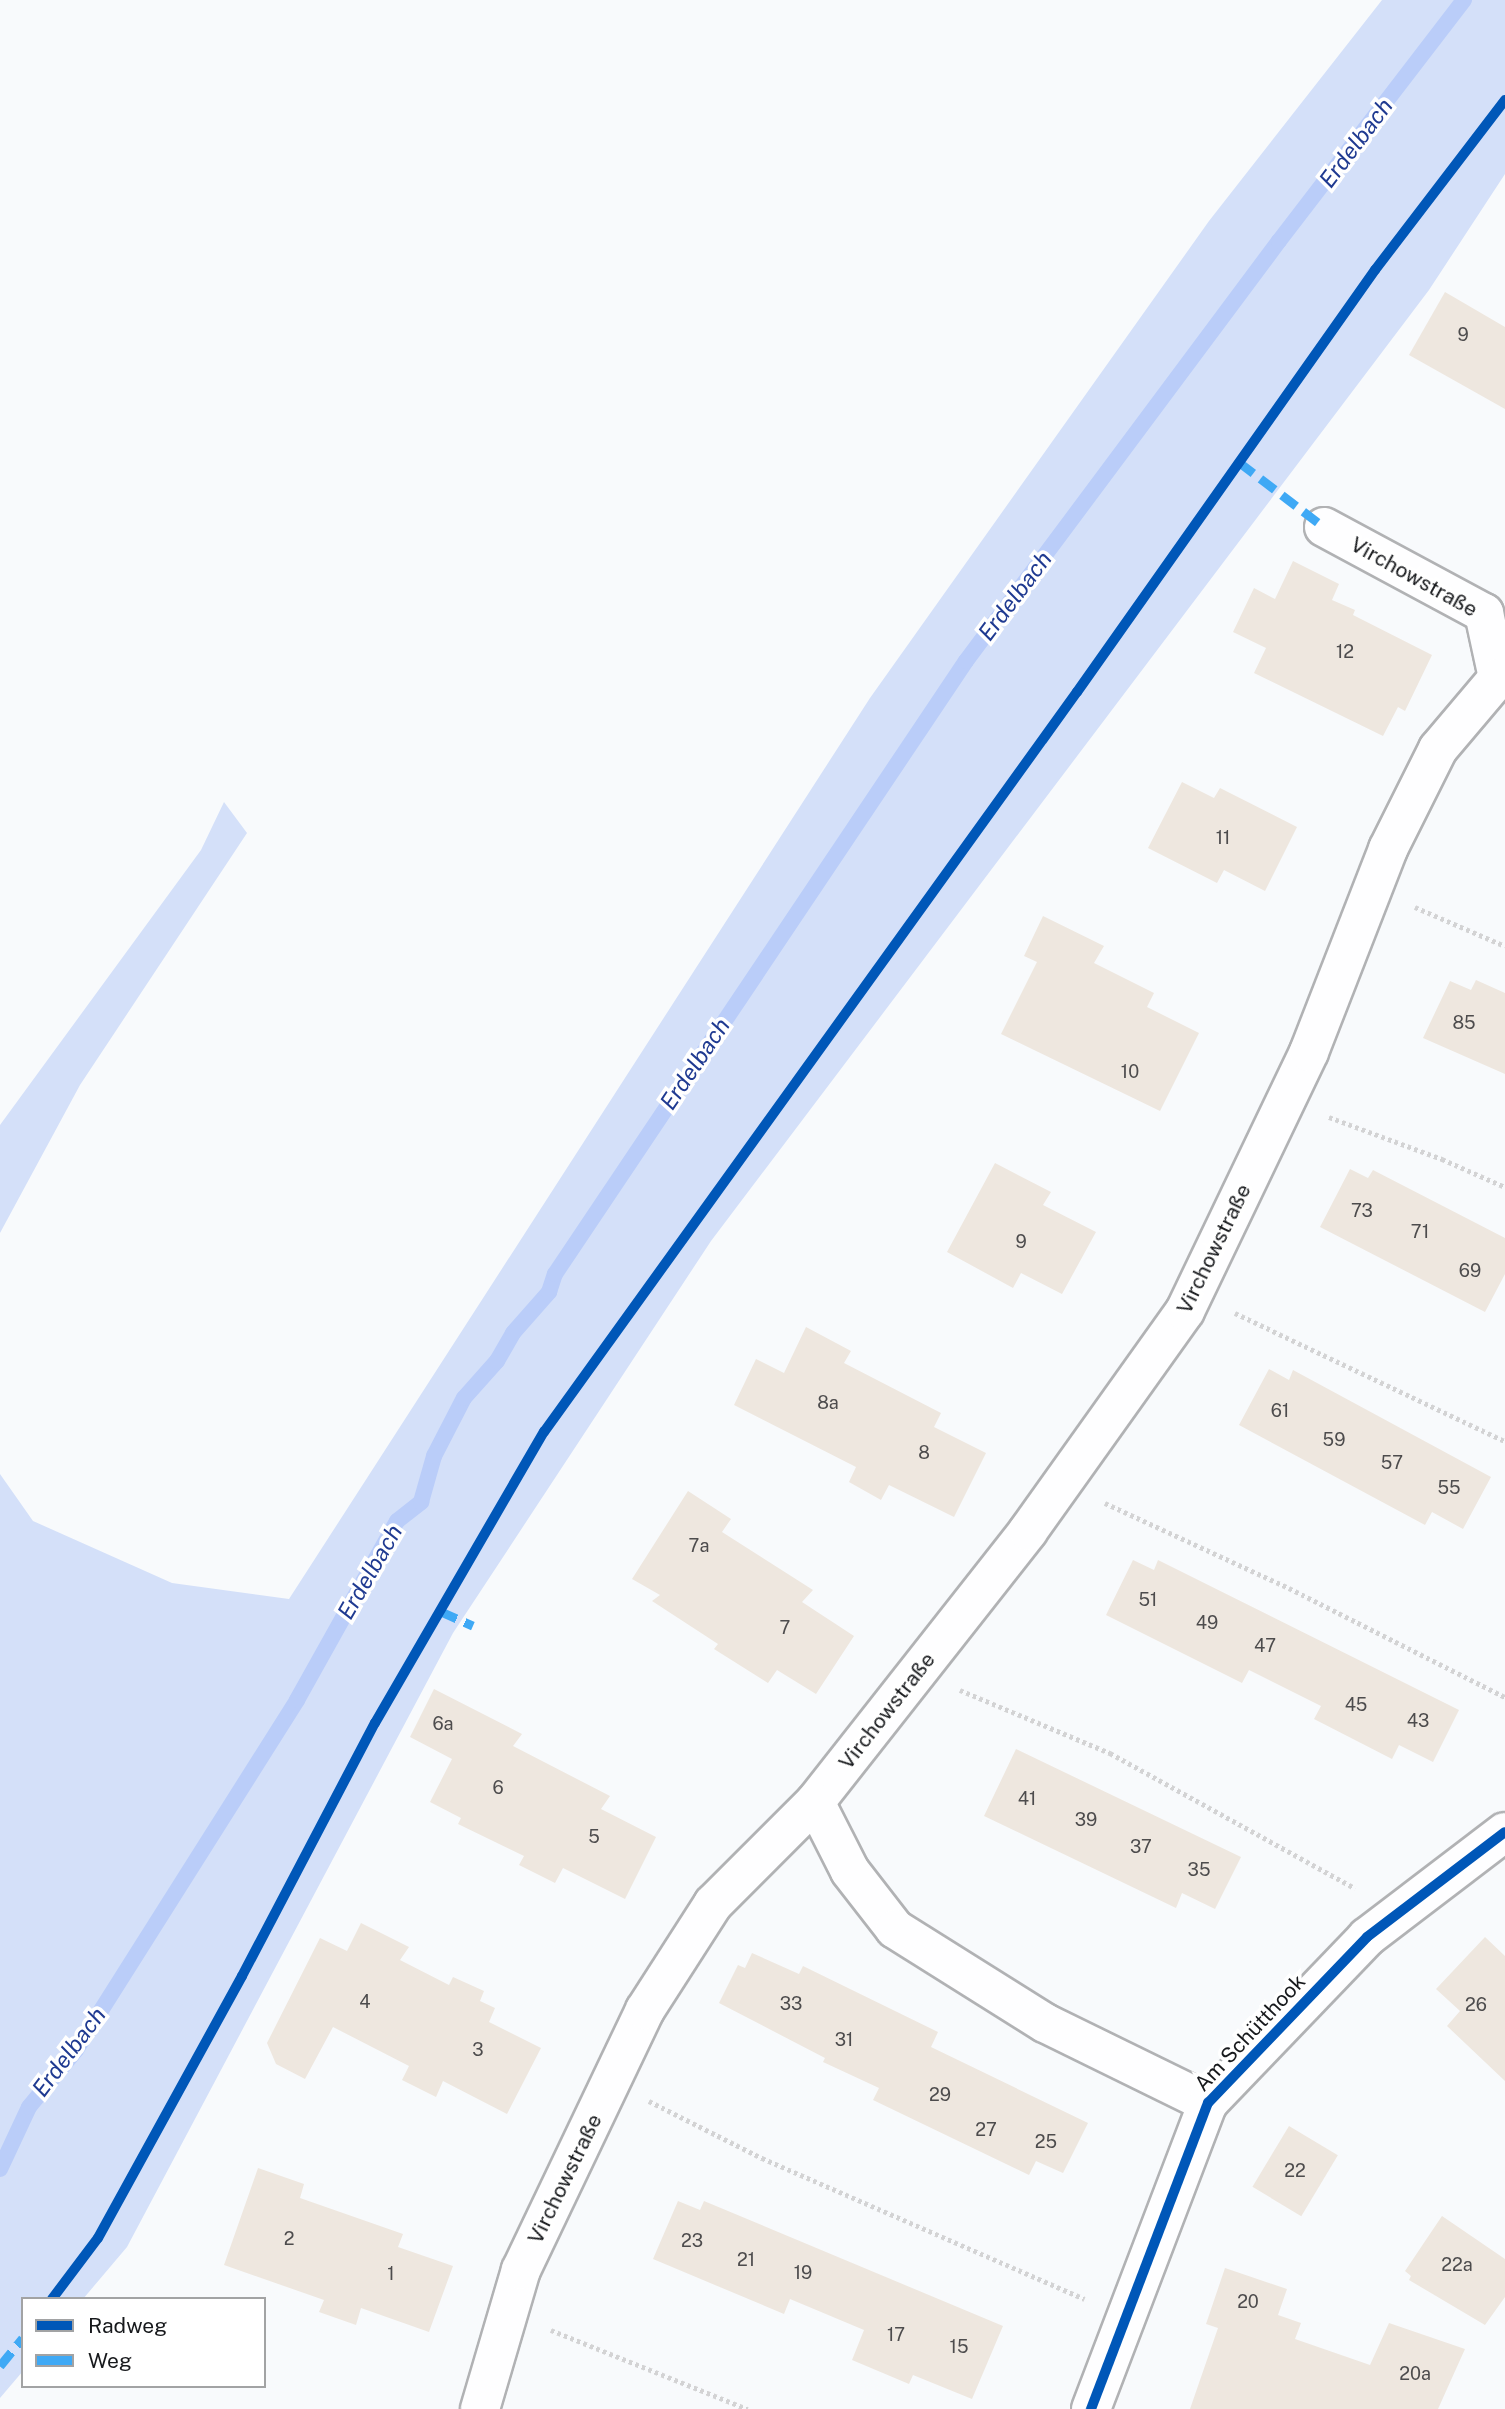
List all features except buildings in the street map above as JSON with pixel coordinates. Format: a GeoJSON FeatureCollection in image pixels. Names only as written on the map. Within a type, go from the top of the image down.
{"type":"FeatureCollection","features":[{"type":"Feature","properties":{"kind":"street","name":"Virchowstraße"},"geometry":{"type":"LineString","coordinates":[[480,2409],[521,2270],[645,2010],[713,1904],[815,1802],[1063,1483],[1185,1311],[1309,1052],[1388,849],[1438,749],[1501,677],[1484,614],[1324,527]]}},
{"type":"Feature","properties":{"kind":"street"},"geometry":{"type":"LineString","coordinates":[[815,1802],[850,1871],[895,1929],[1045,2023],[1208,2103]]}},
{"type":"Feature","properties":{"kind":"street","name":"Am Schütthook"},"geometry":{"type":"LineString","coordinates":[[1091,2409],[1208,2103],[1367,1937],[1505,1832]]}},
{"type":"Feature","properties":{"kind":"path"},"geometry":{"type":"LineString","coordinates":[[1372,888],[1505,946]]}},
{"type":"Feature","properties":{"kind":"path"},"geometry":{"type":"LineString","coordinates":[[1285,1101],[1442,1159],[1505,1187]]}},
{"type":"Feature","properties":{"kind":"path"},"geometry":{"type":"LineString","coordinates":[[1193,1293],[1505,1441]]}},
{"type":"Feature","properties":{"kind":"path"},"geometry":{"type":"LineString","coordinates":[[1063,1483],[1289,1588],[1505,1697]]}},
{"type":"Feature","properties":{"kind":"path"},"geometry":{"type":"LineString","coordinates":[[917,1672],[1110,1753],[1398,1913]]}},
{"type":"Feature","properties":{"kind":"path"},"geometry":{"type":"LineString","coordinates":[[611,2082],[762,2158],[1127,2315]]}},
{"type":"Feature","properties":{"kind":"path"},"geometry":{"type":"LineString","coordinates":[[508,2312],[748,2409]]}},
{"type":"Feature","properties":{"kind":"shaded area"},"geometry":{"type":"Polygon","coordinates":[[[1382,0],[1505,0],[1505,174],[1429,290],[711,1241],[453,1633],[127,2247],[85,2297],[21,2297],[21,2373],[0,2398],[0,1474],[33,1521],[172,1583],[289,1599],[870,698],[1209,221],[1382,0]]]}},
{"type":"Feature","properties":{"kind":"shaded area"},"geometry":{"type":"Polygon","coordinates":[[[224,802],[247,833],[80,1085],[0,1233],[0,1125],[201,850],[224,802]]]}},
{"type":"Feature","properties":{"kind":"waterway","name":"Erdelbach"},"geometry":{"type":"LineString","coordinates":[[0,2169],[29,2107],[76,2050],[297,1700],[397,1521],[421,1502],[434,1456],[464,1398],[497,1361],[513,1333],[549,1292],[555,1274],[966,661],[1279,241],[1464,0]]}},
{"type":"Feature","properties":{"kind":"marked path"},"geometry":{"type":"LineString","coordinates":[[1239,462],[1324,527]]}},
{"type":"Feature","properties":{"kind":"marked path"},"geometry":{"type":"LineString","coordinates":[[440,1611],[473,1626]]}},
{"type":"Feature","properties":{"kind":"marked path"},"geometry":{"type":"LineString","coordinates":[[0,2366],[21,2340]]}},
{"type":"Feature","properties":{"kind":"cycle path"},"geometry":{"type":"LineString","coordinates":[[54,2297],[98,2238],[242,1976],[375,1723],[544,1432],[1077,692],[1375,270],[1505,100]]}},
{"type":"Feature","properties":{"kind":"cycle path"},"geometry":{"type":"LineString","coordinates":[[1091,2409],[1208,2103],[1367,1937],[1505,1832]]}}]}
